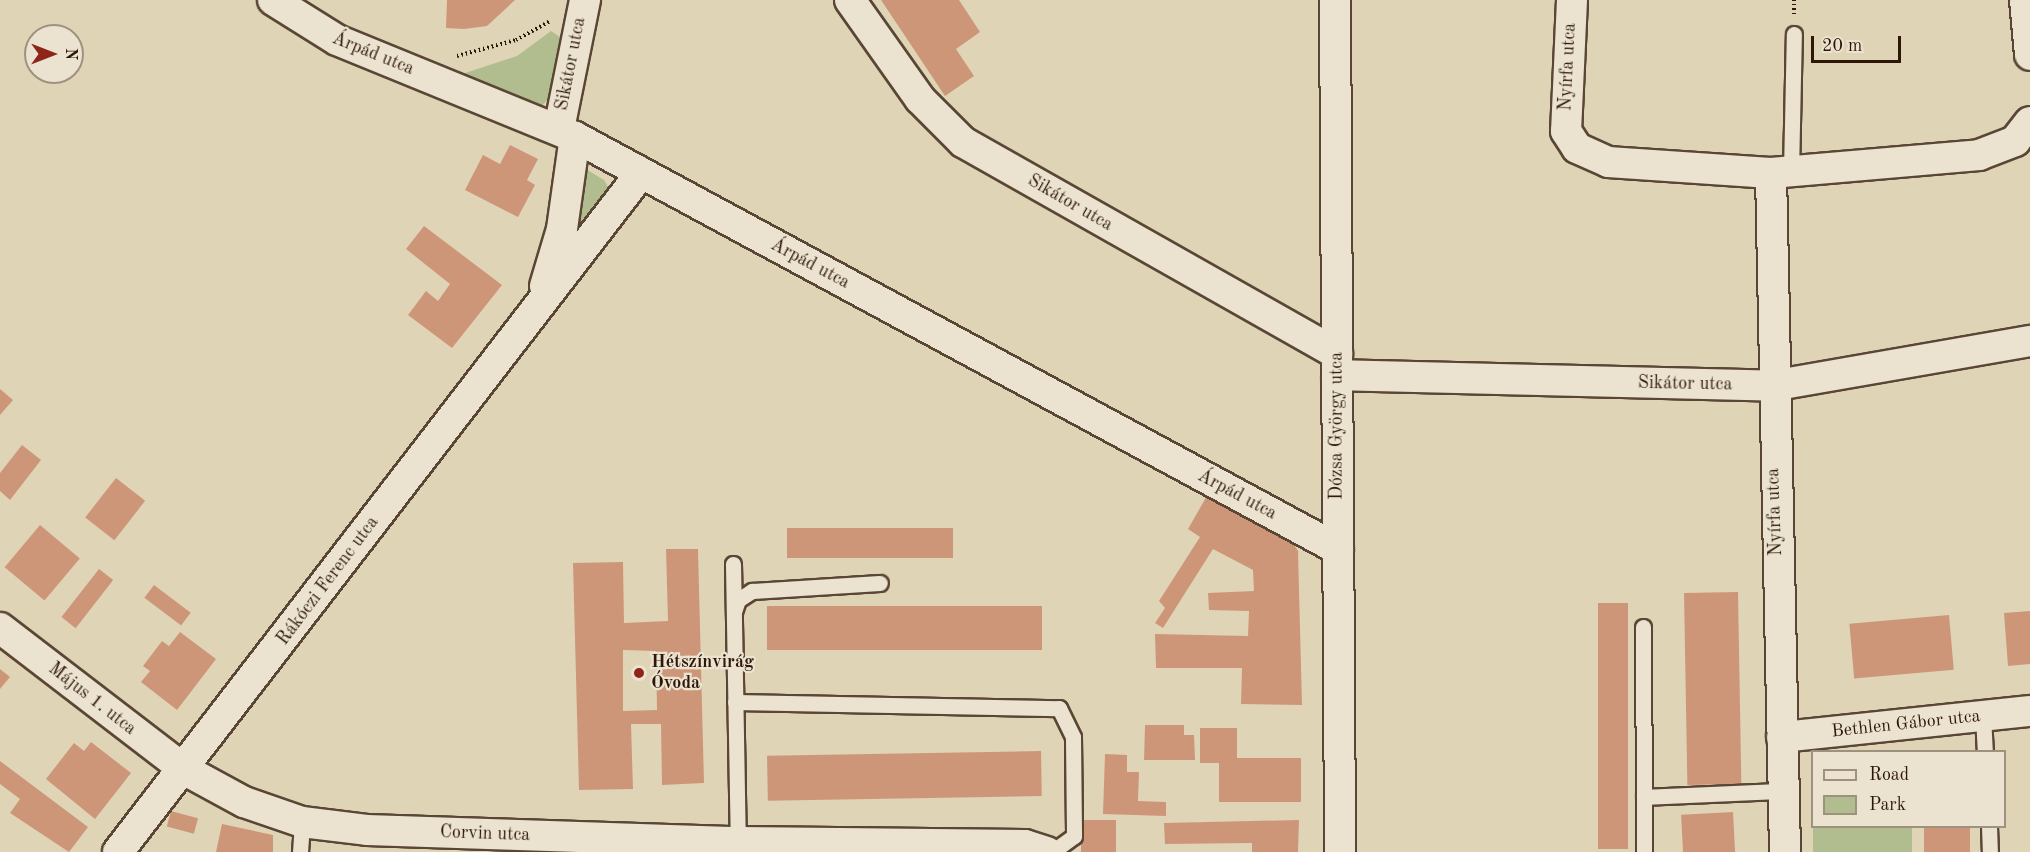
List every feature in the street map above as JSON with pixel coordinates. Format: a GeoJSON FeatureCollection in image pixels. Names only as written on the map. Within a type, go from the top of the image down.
{"type":"FeatureCollection","features":[{"type":"Feature","properties":{"kind":"street","name":"Árpád utca"},"geometry":{"type":"LineString","coordinates":[[273,0],[337,40],[567,133],[1338,549]]}},
{"type":"Feature","properties":{"kind":"street","name":"Sikátor utca"},"geometry":{"type":"LineString","coordinates":[[567,133],[585,0]]}},
{"type":"Feature","properties":{"kind":"street","name":"Sikátor utca"},"geometry":{"type":"LineString","coordinates":[[850,0],[920,99],[963,142],[1337,364],[1772,386],[2030,341]]}},
{"type":"Feature","properties":{"kind":"street","name":"Dózsa György utca"},"geometry":{"type":"LineString","coordinates":[[1335,0],[1340,852]]}},
{"type":"Feature","properties":{"kind":"street","name":"Nyírfa utca"},"geometry":{"type":"LineString","coordinates":[[1572,0],[1564,119],[1577,148],[1608,162],[1781,172],[1979,155],[2015,141],[2030,122]]}},
{"type":"Feature","properties":{"kind":"street"},"geometry":{"type":"LineString","coordinates":[[2025,0],[2030,55]]}},
{"type":"Feature","properties":{"kind":"street","name":"Rákóczi Ferenc utca"},"geometry":{"type":"LineString","coordinates":[[536,308],[562,229],[567,133]]}},
{"type":"Feature","properties":{"kind":"street","name":"Nyírfa utca"},"geometry":{"type":"LineString","coordinates":[[1781,172],[1772,386],[1785,852]]}},
{"type":"Feature","properties":{"kind":"street","name":"Rákóczi Ferenc utca"},"geometry":{"type":"LineString","coordinates":[[118,852],[184,770],[641,173]]}},
{"type":"Feature","properties":{"kind":"street","name":"Május 1. utca"},"geometry":{"type":"LineString","coordinates":[[0,628],[184,770]]}},
{"type":"Feature","properties":{"kind":"street","name":"Bethlen Gábor utca"},"geometry":{"type":"LineString","coordinates":[[1782,737],[2030,711]]}},
{"type":"Feature","properties":{"kind":"street","name":"Corvin utca"},"geometry":{"type":"LineString","coordinates":[[184,770],[244,802],[302,822],[367,830],[738,842],[1025,845],[1047,852]]}},
{"type":"Feature","properties":{"kind":"lane"},"geometry":{"type":"LineString","coordinates":[[1781,172],[1794,34]]}},
{"type":"Feature","properties":{"kind":"lane"},"geometry":{"type":"LineString","coordinates":[[733,564],[738,842]]}},
{"type":"Feature","properties":{"kind":"lane"},"geometry":{"type":"LineString","coordinates":[[734,615],[738,600],[752,591],[880,583]]}},
{"type":"Feature","properties":{"kind":"lane"},"geometry":{"type":"LineString","coordinates":[[1643,627],[1644,852]]}},
{"type":"Feature","properties":{"kind":"lane"},"geometry":{"type":"LineString","coordinates":[[735,702],[1059,708],[1073,737],[1074,836],[1052,852]]}},
{"type":"Feature","properties":{"kind":"lane"},"geometry":{"type":"LineString","coordinates":[[1983,716],[1985,750]]}},
{"type":"Feature","properties":{"kind":"lane"},"geometry":{"type":"LineString","coordinates":[[1644,797],[1783,791]]}},
{"type":"Feature","properties":{"kind":"lane"},"geometry":{"type":"LineString","coordinates":[[300,852],[302,822]]}},
{"type":"Feature","properties":{"kind":"lane"},"geometry":{"type":"LineString","coordinates":[[1989,828],[1990,852]]}},
{"type":"Feature","properties":{"kind":"path"},"geometry":{"type":"LineString","coordinates":[[450,57],[516,40],[554,18]]}},
{"type":"Feature","properties":{"kind":"green space"},"geometry":{"type":"Polygon","coordinates":[[[551,31],[560,37],[551,96],[539,109],[459,75],[517,56],[551,31]]]}},
{"type":"Feature","properties":{"kind":"green space"},"geometry":{"type":"Polygon","coordinates":[[[584,168],[604,180],[609,189],[570,247],[584,168]]]}},
{"type":"Feature","properties":{"kind":"green space"},"geometry":{"type":"Polygon","coordinates":[[[1813,828],[1912,828],[1912,852],[1813,852],[1813,828]]]}},
{"type":"Feature","properties":{"kind":"building"},"geometry":{"type":"Polygon","coordinates":[[[447,0],[515,0],[487,26],[464,29],[446,28],[447,0]]]}},
{"type":"Feature","properties":{"kind":"building"},"geometry":{"type":"Polygon","coordinates":[[[881,0],[959,0],[980,32],[956,49],[974,76],[945,96],[881,0]]]}},
{"type":"Feature","properties":{"kind":"building"},"geometry":{"type":"Polygon","coordinates":[[[510,145],[538,159],[527,180],[535,185],[518,217],[465,190],[483,155],[500,164],[510,145]]]}},
{"type":"Feature","properties":{"kind":"building"},"geometry":{"type":"Polygon","coordinates":[[[424,226],[502,285],[452,348],[408,315],[426,291],[438,301],[450,284],[406,249],[424,226]]]}},
{"type":"Feature","properties":{"kind":"building"},"geometry":{"type":"Polygon","coordinates":[[[0,389],[13,400],[0,415],[0,389]]]}},
{"type":"Feature","properties":{"kind":"building"},"geometry":{"type":"Polygon","coordinates":[[[22,445],[41,460],[10,500],[0,491],[0,473],[22,445]]]}},
{"type":"Feature","properties":{"kind":"building"},"geometry":{"type":"Polygon","coordinates":[[[116,478],[145,501],[114,540],[85,517],[116,478]]]}},
{"type":"Feature","properties":{"kind":"building"},"geometry":{"type":"Polygon","coordinates":[[[1208,494],[1291,540],[1298,551],[1302,705],[1241,704],[1242,668],[1156,668],[1155,634],[1248,636],[1249,611],[1209,610],[1208,593],[1254,591],[1253,570],[1213,549],[1163,628],[1155,623],[1165,608],[1159,601],[1200,537],[1188,529],[1208,494]]]}},
{"type":"Feature","properties":{"kind":"building"},"geometry":{"type":"Polygon","coordinates":[[[40,525],[80,558],[44,601],[5,567],[40,525]]]}},
{"type":"Feature","properties":{"kind":"building"},"geometry":{"type":"Polygon","coordinates":[[[787,528],[953,528],[953,558],[787,558],[787,528]]]}},
{"type":"Feature","properties":{"kind":"building"},"geometry":{"type":"Polygon","coordinates":[[[666,549],[698,549],[704,783],[662,785],[661,724],[631,724],[633,789],[579,790],[573,563],[623,562],[624,623],[668,621],[666,549]],[[623,650],[623,711],[657,710],[656,651],[623,650]]]}},
{"type":"Feature","properties":{"kind":"building"},"geometry":{"type":"Polygon","coordinates":[[[99,569],[113,580],[76,628],[61,617],[99,569]]]}},
{"type":"Feature","properties":{"kind":"building"},"geometry":{"type":"Polygon","coordinates":[[[154,585],[191,613],[181,625],[144,598],[154,585]]]}},
{"type":"Feature","properties":{"kind":"building"},"geometry":{"type":"Polygon","coordinates":[[[1738,592],[1741,784],[1687,785],[1684,593],[1738,592]]]}},
{"type":"Feature","properties":{"kind":"building"},"geometry":{"type":"Polygon","coordinates":[[[1598,603],[1628,603],[1628,849],[1598,849],[1598,603]]]}},
{"type":"Feature","properties":{"kind":"building"},"geometry":{"type":"Polygon","coordinates":[[[767,606],[1042,606],[1042,650],[767,650],[767,606]]]}},
{"type":"Feature","properties":{"kind":"building"},"geometry":{"type":"Polygon","coordinates":[[[2030,611],[2030,664],[2008,666],[2004,613],[2030,611]]]}},
{"type":"Feature","properties":{"kind":"building"},"geometry":{"type":"Polygon","coordinates":[[[1949,615],[1954,670],[1854,679],[1849,624],[1949,615]]]}},
{"type":"Feature","properties":{"kind":"building"},"geometry":{"type":"Polygon","coordinates":[[[180,632],[216,659],[177,710],[141,682],[150,671],[143,666],[162,641],[169,646],[180,632]]]}},
{"type":"Feature","properties":{"kind":"building"},"geometry":{"type":"Polygon","coordinates":[[[0,669],[10,677],[0,689],[0,669]]]}},
{"type":"Feature","properties":{"kind":"building"},"geometry":{"type":"Polygon","coordinates":[[[1145,725],[1184,725],[1184,735],[1194,735],[1195,760],[1144,760],[1145,725]]]}},
{"type":"Feature","properties":{"kind":"building"},"geometry":{"type":"Polygon","coordinates":[[[1200,728],[1237,728],[1237,758],[1301,758],[1301,802],[1219,802],[1219,763],[1200,763],[1200,728]]]}},
{"type":"Feature","properties":{"kind":"building"},"geometry":{"type":"Polygon","coordinates":[[[91,742],[131,773],[95,819],[46,779],[74,743],[84,751],[91,742]]]}},
{"type":"Feature","properties":{"kind":"building"},"geometry":{"type":"Polygon","coordinates":[[[1041,751],[1042,796],[768,801],[767,756],[1041,751]]]}},
{"type":"Feature","properties":{"kind":"building"},"geometry":{"type":"Polygon","coordinates":[[[1105,754],[1127,755],[1127,772],[1139,772],[1138,801],[1166,802],[1166,816],[1103,814],[1105,754]]]}},
{"type":"Feature","properties":{"kind":"building"},"geometry":{"type":"Polygon","coordinates":[[[0,761],[88,827],[69,852],[10,813],[20,799],[0,784],[0,761]]]}},
{"type":"Feature","properties":{"kind":"building"},"geometry":{"type":"Polygon","coordinates":[[[171,811],[198,818],[194,834],[167,826],[171,811]]]}},
{"type":"Feature","properties":{"kind":"building"},"geometry":{"type":"Polygon","coordinates":[[[1733,812],[1735,852],[1683,852],[1681,815],[1733,812]]]}},
{"type":"Feature","properties":{"kind":"building"},"geometry":{"type":"Polygon","coordinates":[[[1081,820],[1116,820],[1116,852],[1081,852],[1081,820]]]}},
{"type":"Feature","properties":{"kind":"building"},"geometry":{"type":"Polygon","coordinates":[[[1299,820],[1298,852],[1252,852],[1252,843],[1165,844],[1164,823],[1299,820]]]}},
{"type":"Feature","properties":{"kind":"building"},"geometry":{"type":"Polygon","coordinates":[[[222,824],[273,835],[273,852],[216,852],[222,824]]]}},
{"type":"Feature","properties":{"kind":"building"},"geometry":{"type":"Polygon","coordinates":[[[1924,828],[1970,828],[1970,852],[1924,852],[1924,828]]]}},
{"type":"Feature","properties":{"kind":"place","name":"Hétszínvirág Óvoda"},"geometry":{"type":"Point","coordinates":[639,673]}}]}
